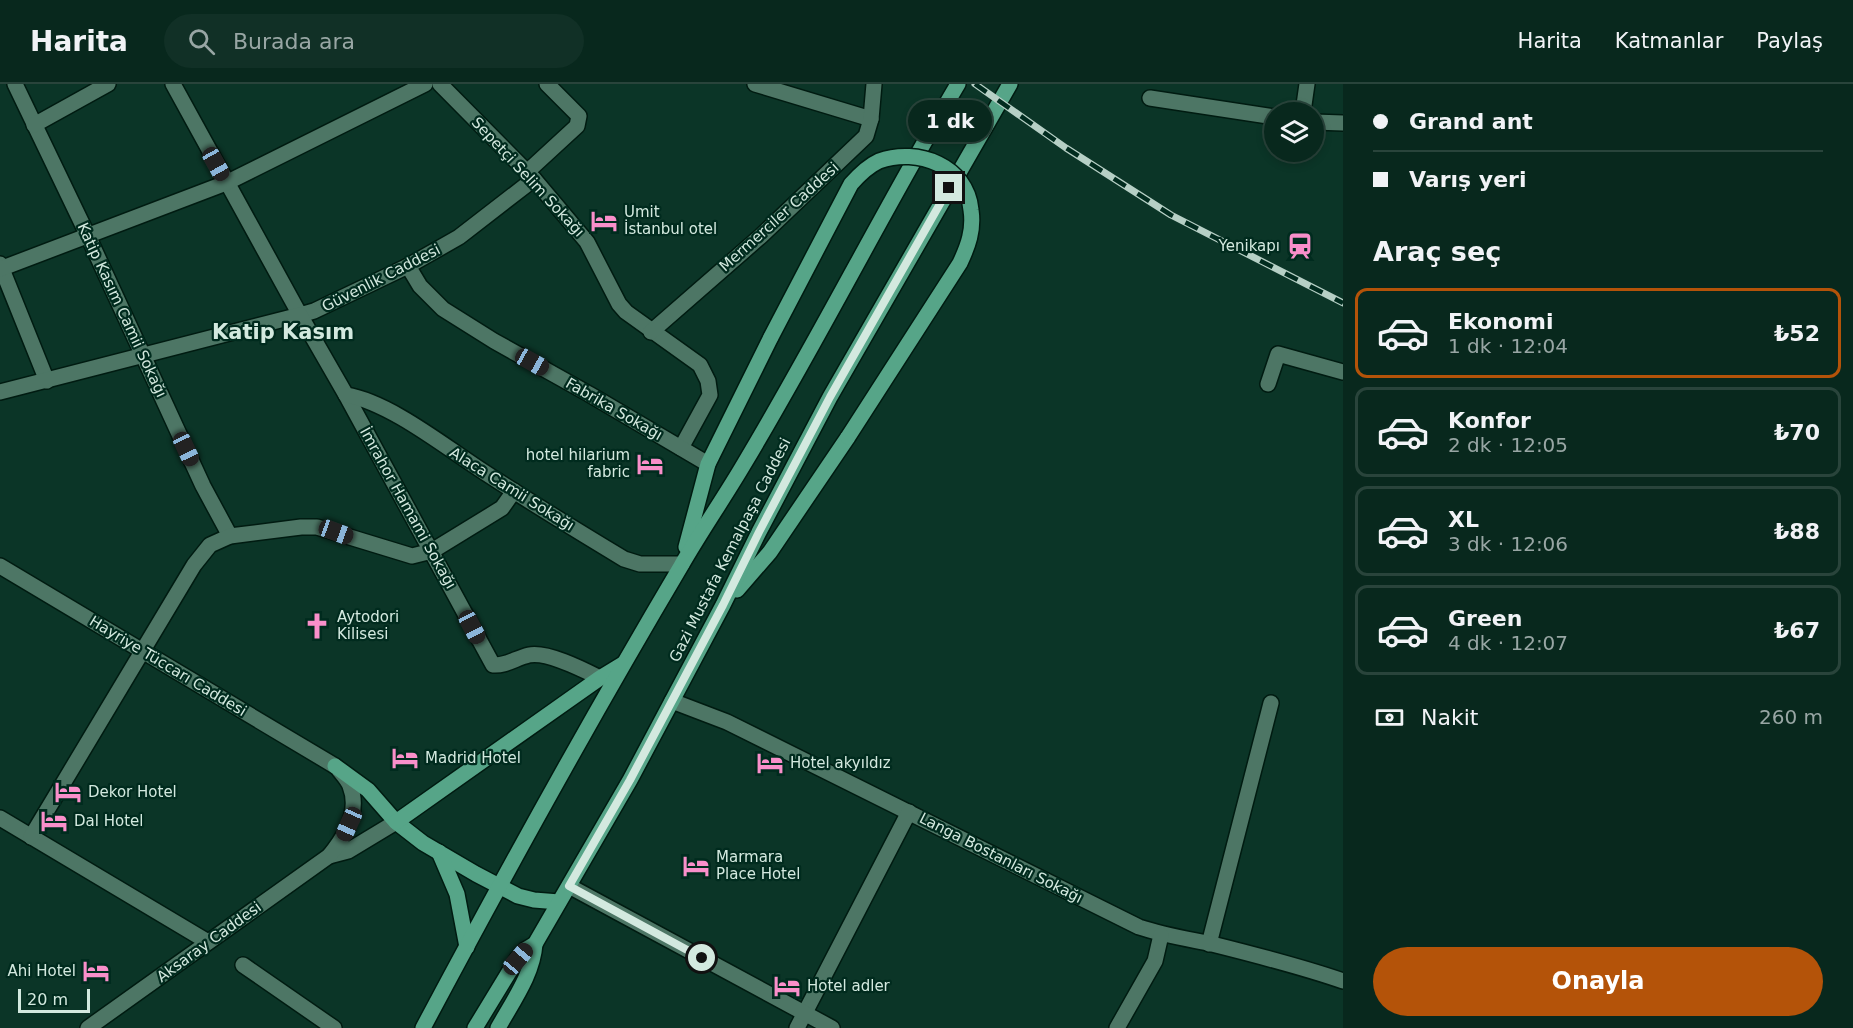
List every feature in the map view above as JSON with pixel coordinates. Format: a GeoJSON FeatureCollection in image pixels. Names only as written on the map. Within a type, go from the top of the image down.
{"type":"FeatureCollection","features":[{"type":"Feature","properties":{"kind":"main road","name":"Gazi Mustafa Kemalpaşa Caddesi"},"geometry":{"type":"LineString","coordinates":[[423,1028],[549,795],[682,564],[745,463],[958,84]]}},
{"type":"Feature","properties":{"kind":"main road","name":"Gazi Mustafa Kemalpaşa Caddesi"},"geometry":{"type":"LineString","coordinates":[[475,1028],[518,959],[525,950],[535,944],[630,780],[830,397],[1010,84]]}},
{"type":"Feature","properties":{"kind":"main road"},"geometry":{"type":"LineString","coordinates":[[682,564],[708,464],[851,184],[861,172],[878,162],[897,157],[933,160],[950,170],[966,192],[971,209],[970,242],[960,263],[817,486],[770,552],[723,605]]}},
{"type":"Feature","properties":{"kind":"main road"},"geometry":{"type":"LineString","coordinates":[[396,822],[625,662]]}},
{"type":"Feature","properties":{"kind":"main road"},"geometry":{"type":"LineString","coordinates":[[335,766],[368,790],[396,822],[439,852],[518,896],[559,902]]}},
{"type":"Feature","properties":{"kind":"main road"},"geometry":{"type":"LineString","coordinates":[[439,852],[457,894],[463,918],[466,947]]}},
{"type":"Feature","properties":{"kind":"main road"},"geometry":{"type":"LineString","coordinates":[[498,1028],[529,972],[535,944]]}},
{"type":"Feature","properties":{"kind":"street","name":"Katip Kasım Camii Sokağı"},"geometry":{"type":"LineString","coordinates":[[15,84],[204,486],[230,536]]}},
{"type":"Feature","properties":{"kind":"street"},"geometry":{"type":"LineString","coordinates":[[34,125],[108,84]]}},
{"type":"Feature","properties":{"kind":"street"},"geometry":{"type":"LineString","coordinates":[[47,381],[1,267],[226,183],[426,84]]}},
{"type":"Feature","properties":{"kind":"street","name":"Sepetçi Selim Sokağı"},"geometry":{"type":"LineString","coordinates":[[440,84],[531,175],[587,242],[619,304],[626,312],[700,365],[708,381],[710,395],[681,448]]}},
{"type":"Feature","properties":{"kind":"street","name":"Güvenlik Caddesi"},"geometry":{"type":"LineString","coordinates":[[0,392],[314,311],[408,266],[459,237],[531,175],[577,126],[579,116],[547,84]]}},
{"type":"Feature","properties":{"kind":"street"},"geometry":{"type":"LineString","coordinates":[[755,84],[871,119]]}},
{"type":"Feature","properties":{"kind":"street","name":"Mermerciler Caddesi"},"geometry":{"type":"LineString","coordinates":[[651,332],[761,236],[866,136],[871,119],[874,84]]}},
{"type":"Feature","properties":{"kind":"street"},"geometry":{"type":"LineString","coordinates":[[1304,102],[1307,84]]}},
{"type":"Feature","properties":{"kind":"street","name":"İmrahor Hamami Sokağı"},"geometry":{"type":"LineString","coordinates":[[179,86],[226,183],[346,395],[493,665],[501,666],[532,654],[566,662],[600,678]]}},
{"type":"Feature","properties":{"kind":"street"},"geometry":{"type":"LineString","coordinates":[[1150,99],[1264,115]]}},
{"type":"Feature","properties":{"kind":"street"},"geometry":{"type":"LineString","coordinates":[[1324,122],[1343,123]]}},
{"type":"Feature","properties":{"kind":"street","name":"Fabrika Sokağı"},"geometry":{"type":"LineString","coordinates":[[408,266],[420,286],[443,309],[494,341],[708,464]]}},
{"type":"Feature","properties":{"kind":"street"},"geometry":{"type":"LineString","coordinates":[[1268,384],[1278,354],[1343,372]]}},
{"type":"Feature","properties":{"kind":"street","name":"Alaca Camii Sokağı"},"geometry":{"type":"LineString","coordinates":[[346,395],[361,397],[391,413],[624,559],[640,564],[682,564]]}},
{"type":"Feature","properties":{"kind":"street"},"geometry":{"type":"LineString","coordinates":[[31,837],[194,565],[210,545],[230,536],[317,527],[412,556],[432,551],[502,508],[514,491]]}},
{"type":"Feature","properties":{"kind":"street","name":"Hayriye Tüccarı Caddesi"},"geometry":{"type":"LineString","coordinates":[[0,566],[335,766]]}},
{"type":"Feature","properties":{"kind":"street","name":"Langa Bostanları Sokağı"},"geometry":{"type":"LineString","coordinates":[[672,701],[727,722],[1139,927],[1161,935],[1209,944],[1306,968],[1343,981]]}},
{"type":"Feature","properties":{"kind":"street"},"geometry":{"type":"LineString","coordinates":[[1209,944],[1271,703]]}},
{"type":"Feature","properties":{"kind":"street"},"geometry":{"type":"LineString","coordinates":[[329,856],[341,842],[349,824],[354,799],[350,783],[335,766]]}},
{"type":"Feature","properties":{"kind":"street"},"geometry":{"type":"LineString","coordinates":[[801,1021],[909,812]]}},
{"type":"Feature","properties":{"kind":"street"},"geometry":{"type":"LineString","coordinates":[[0,818],[208,942]]}},
{"type":"Feature","properties":{"kind":"street"},"geometry":{"type":"LineString","coordinates":[[329,856],[348,850],[396,822]]}},
{"type":"Feature","properties":{"kind":"street","name":"Aksaray Caddesi"},"geometry":{"type":"LineString","coordinates":[[88,1028],[329,856]]}},
{"type":"Feature","properties":{"kind":"street"},"geometry":{"type":"LineString","coordinates":[[569,886],[801,1021],[832,1028]]}},
{"type":"Feature","properties":{"kind":"street"},"geometry":{"type":"LineString","coordinates":[[1117,1028],[1155,961],[1161,935]]}},
{"type":"Feature","properties":{"kind":"street"},"geometry":{"type":"LineString","coordinates":[[243,965],[334,1028]]}},
{"type":"Feature","properties":{"kind":"railway"},"geometry":{"type":"LineString","coordinates":[[975,84],[1066,148],[1171,215],[1343,303]]}},
{"type":"Feature","properties":{"kind":"place","name":"Umit İstanbul otel"},"geometry":{"type":"Point","coordinates":[604,221]}},
{"type":"Feature","properties":{"kind":"place","name":"Yenikapı"},"geometry":{"type":"Point","coordinates":[1300,246]}},
{"type":"Feature","properties":{"kind":"place","name":"hotel hilarium fabric"},"geometry":{"type":"Point","coordinates":[650,464]}},
{"type":"Feature","properties":{"kind":"place","name":"Aytodori Kilisesi"},"geometry":{"type":"Point","coordinates":[317,626]}},
{"type":"Feature","properties":{"kind":"place","name":"Madrid Hotel"},"geometry":{"type":"Point","coordinates":[405,758]}},
{"type":"Feature","properties":{"kind":"place","name":"Hotel akyıldız"},"geometry":{"type":"Point","coordinates":[770,763]}},
{"type":"Feature","properties":{"kind":"place","name":"Dekor Hotel"},"geometry":{"type":"Point","coordinates":[68,792]}},
{"type":"Feature","properties":{"kind":"place","name":"Dal Hotel"},"geometry":{"type":"Point","coordinates":[54,821]}},
{"type":"Feature","properties":{"kind":"place","name":"Marmara Place Hotel"},"geometry":{"type":"Point","coordinates":[696,866]}},
{"type":"Feature","properties":{"kind":"place","name":"Ahi Hotel"},"geometry":{"type":"Point","coordinates":[96,971]}},
{"type":"Feature","properties":{"kind":"place","name":"Hotel adler"},"geometry":{"type":"Point","coordinates":[787,986]}},
{"type":"Feature","properties":{"kind":"district","name":"Katip Kasım"},"geometry":{"type":"Point","coordinates":[283,332]}},
{"type":"Feature","properties":{"kind":"route"},"geometry":{"type":"LineString","coordinates":[[702,958],[569,886],[630,780],[830,397],[949,188]]}}]}
